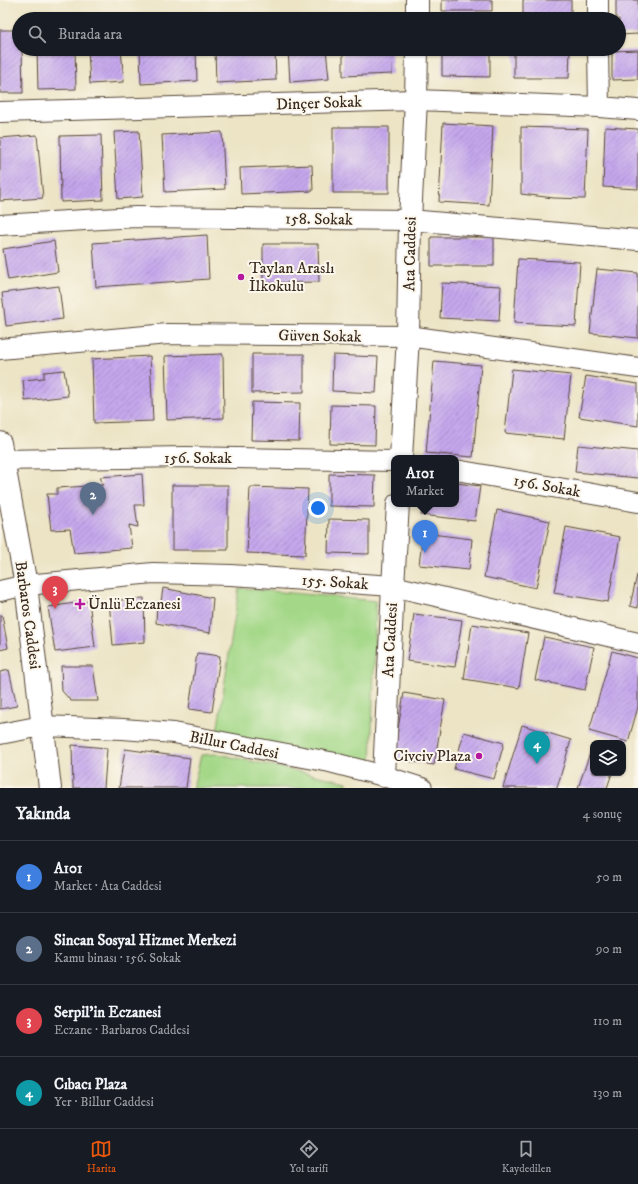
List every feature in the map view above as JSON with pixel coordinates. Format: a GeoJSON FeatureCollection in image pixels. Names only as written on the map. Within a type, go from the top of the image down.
{"type":"FeatureCollection","features":[{"type":"Feature","properties":{"kind":"street"},"geometry":{"type":"LineString","coordinates":[[417,12],[418,0]]}},
{"type":"Feature","properties":{"kind":"street"},"geometry":{"type":"LineString","coordinates":[[598,0],[598,12]]}},
{"type":"Feature","properties":{"kind":"street","name":"Ata Caddesi"},"geometry":{"type":"LineString","coordinates":[[401,455],[408,336],[410,220],[416,100],[416,56]]}},
{"type":"Feature","properties":{"kind":"street"},"geometry":{"type":"LineString","coordinates":[[598,56],[599,107]]}},
{"type":"Feature","properties":{"kind":"street","name":"Dinçer Sokak"},"geometry":{"type":"LineString","coordinates":[[0,112],[416,100],[599,107],[638,110]]}},
{"type":"Feature","properties":{"kind":"street","name":"158. Sokak"},"geometry":{"type":"LineString","coordinates":[[0,225],[136,217],[410,220],[638,240]]}},
{"type":"Feature","properties":{"kind":"street","name":"Güven Sokak"},"geometry":{"type":"LineString","coordinates":[[0,349],[168,334],[408,336],[638,368]]}},
{"type":"Feature","properties":{"kind":"street","name":"156. Sokak"},"geometry":{"type":"LineString","coordinates":[[1,454],[391,461]]}},
{"type":"Feature","properties":{"kind":"street","name":"Barbaros Caddesi"},"geometry":{"type":"LineString","coordinates":[[1,454],[26,585],[50,788]]}},
{"type":"Feature","properties":{"kind":"street","name":"156. Sokak"},"geometry":{"type":"LineString","coordinates":[[459,471],[638,502]]}},
{"type":"Feature","properties":{"kind":"street","name":"Ata Caddesi"},"geometry":{"type":"LineString","coordinates":[[384,776],[398,507]]}},
{"type":"Feature","properties":{"kind":"street","name":"155. Sokak"},"geometry":{"type":"LineString","coordinates":[[0,590],[26,585],[152,573],[230,574],[393,586],[638,643]]}},
{"type":"Feature","properties":{"kind":"street","name":"Billur Caddesi"},"geometry":{"type":"LineString","coordinates":[[0,734],[42,726],[123,729],[174,733],[330,762],[384,776],[422,788]]}},
{"type":"Feature","properties":{"kind":"green space"},"geometry":{"type":"Polygon","coordinates":[[[239,588],[376,601],[371,767],[217,733],[239,588]]]}},
{"type":"Feature","properties":{"kind":"green space"},"geometry":{"type":"Polygon","coordinates":[[[218,754],[347,782],[346,788],[193,788],[201,755],[218,754]]]}},
{"type":"Feature","properties":{"kind":"building"},"geometry":{"type":"Polygon","coordinates":[[[442,0],[492,0],[492,11],[442,11],[442,0]]]}},
{"type":"Feature","properties":{"kind":"building"},"geometry":{"type":"Polygon","coordinates":[[[523,0],[571,0],[571,12],[523,12],[523,0]]]}},
{"type":"Feature","properties":{"kind":"building"},"geometry":{"type":"Polygon","coordinates":[[[616,0],[638,0],[638,34],[626,35],[626,12],[616,12],[616,0]]]}},
{"type":"Feature","properties":{"kind":"building"},"geometry":{"type":"Polygon","coordinates":[[[0,30],[12,30],[12,56],[22,56],[23,93],[0,93],[0,30]]]}},
{"type":"Feature","properties":{"kind":"building"},"geometry":{"type":"Polygon","coordinates":[[[626,50],[638,50],[638,79],[612,80],[612,56],[626,56],[626,50]]]}},
{"type":"Feature","properties":{"kind":"building"},"geometry":{"type":"Polygon","coordinates":[[[37,56],[75,56],[76,89],[38,90],[37,56]]]}},
{"type":"Feature","properties":{"kind":"building"},"geometry":{"type":"Polygon","coordinates":[[[88,56],[122,56],[124,82],[90,84],[88,56]]]}},
{"type":"Feature","properties":{"kind":"building"},"geometry":{"type":"Polygon","coordinates":[[[140,56],[196,56],[197,81],[141,84],[140,56]]]}},
{"type":"Feature","properties":{"kind":"building"},"geometry":{"type":"Polygon","coordinates":[[[215,56],[275,56],[276,80],[216,83],[215,56]]]}},
{"type":"Feature","properties":{"kind":"building"},"geometry":{"type":"Polygon","coordinates":[[[288,56],[327,56],[329,79],[290,82],[288,56]]]}},
{"type":"Feature","properties":{"kind":"building"},"geometry":{"type":"Polygon","coordinates":[[[343,56],[391,56],[392,74],[343,76],[343,56]]]}},
{"type":"Feature","properties":{"kind":"building"},"geometry":{"type":"Polygon","coordinates":[[[442,56],[490,56],[490,77],[442,76],[442,56]]]}},
{"type":"Feature","properties":{"kind":"building"},"geometry":{"type":"Polygon","coordinates":[[[514,56],[570,56],[569,78],[514,78],[514,56]]]}},
{"type":"Feature","properties":{"kind":"building"},"geometry":{"type":"Polygon","coordinates":[[[443,123],[493,126],[489,205],[439,202],[443,123]]]}},
{"type":"Feature","properties":{"kind":"building"},"geometry":{"type":"Polygon","coordinates":[[[333,127],[389,127],[389,193],[333,193],[333,127]]]}},
{"type":"Feature","properties":{"kind":"building"},"geometry":{"type":"Polygon","coordinates":[[[521,127],[588,129],[585,199],[554,198],[521,194],[521,127]]]}},
{"type":"Feature","properties":{"kind":"building"},"geometry":{"type":"Polygon","coordinates":[[[605,127],[638,129],[638,189],[603,187],[605,127]]]}},
{"type":"Feature","properties":{"kind":"building"},"geometry":{"type":"Polygon","coordinates":[[[139,131],[143,197],[118,199],[114,132],[139,131]]]}},
{"type":"Feature","properties":{"kind":"building"},"geometry":{"type":"Polygon","coordinates":[[[222,132],[225,189],[165,192],[162,135],[222,132]]]}},
{"type":"Feature","properties":{"kind":"building"},"geometry":{"type":"Polygon","coordinates":[[[37,135],[43,198],[0,201],[0,138],[37,135]]]}},
{"type":"Feature","properties":{"kind":"building"},"geometry":{"type":"Polygon","coordinates":[[[101,135],[103,200],[61,202],[60,136],[101,135]]]}},
{"type":"Feature","properties":{"kind":"building"},"geometry":{"type":"Polygon","coordinates":[[[312,165],[313,191],[241,194],[240,168],[312,165]]]}},
{"type":"Feature","properties":{"kind":"building"},"geometry":{"type":"Polygon","coordinates":[[[207,235],[209,279],[96,287],[93,243],[207,235]]]}},
{"type":"Feature","properties":{"kind":"building"},"geometry":{"type":"Polygon","coordinates":[[[431,237],[494,237],[494,266],[431,266],[431,237]]]}},
{"type":"Feature","properties":{"kind":"building"},"geometry":{"type":"Polygon","coordinates":[[[54,241],[58,272],[8,280],[3,249],[54,241]]]}},
{"type":"Feature","properties":{"kind":"building"},"geometry":{"type":"Polygon","coordinates":[[[263,244],[318,244],[319,282],[263,283],[263,244]]]}},
{"type":"Feature","properties":{"kind":"building"},"geometry":{"type":"Polygon","coordinates":[[[518,259],[580,262],[576,326],[514,323],[518,259]]]}},
{"type":"Feature","properties":{"kind":"building"},"geometry":{"type":"Polygon","coordinates":[[[597,269],[638,273],[638,338],[590,333],[597,269]]]}},
{"type":"Feature","properties":{"kind":"building"},"geometry":{"type":"Polygon","coordinates":[[[442,283],[501,286],[499,321],[440,318],[442,283]]]}},
{"type":"Feature","properties":{"kind":"building"},"geometry":{"type":"Polygon","coordinates":[[[59,286],[63,319],[6,326],[2,293],[59,286]]]}},
{"type":"Feature","properties":{"kind":"building"},"geometry":{"type":"Polygon","coordinates":[[[223,354],[224,418],[167,420],[165,356],[223,354]]]}},
{"type":"Feature","properties":{"kind":"building"},"geometry":{"type":"Polygon","coordinates":[[[252,354],[304,354],[304,392],[252,393],[252,354]]]}},
{"type":"Feature","properties":{"kind":"building"},"geometry":{"type":"Polygon","coordinates":[[[333,355],[378,357],[376,393],[332,391],[333,355]]]}},
{"type":"Feature","properties":{"kind":"building"},"geometry":{"type":"Polygon","coordinates":[[[150,356],[153,421],[94,423],[92,359],[150,356]]]}},
{"type":"Feature","properties":{"kind":"building"},"geometry":{"type":"Polygon","coordinates":[[[434,361],[481,365],[473,457],[426,453],[434,361]]]}},
{"type":"Feature","properties":{"kind":"building"},"geometry":{"type":"Polygon","coordinates":[[[512,369],[571,375],[564,439],[505,433],[512,369]]]}},
{"type":"Feature","properties":{"kind":"building"},"geometry":{"type":"Polygon","coordinates":[[[64,370],[68,396],[25,401],[23,380],[44,378],[44,372],[64,370]]]}},
{"type":"Feature","properties":{"kind":"building"},"geometry":{"type":"Polygon","coordinates":[[[586,376],[638,384],[638,426],[579,417],[586,376]]]}},
{"type":"Feature","properties":{"kind":"building"},"geometry":{"type":"Polygon","coordinates":[[[252,402],[300,403],[299,441],[251,440],[252,402]]]}},
{"type":"Feature","properties":{"kind":"building"},"geometry":{"type":"Polygon","coordinates":[[[331,405],[376,406],[375,445],[330,444],[331,405]]]}},
{"type":"Feature","properties":{"kind":"building"},"geometry":{"type":"Polygon","coordinates":[[[578,445],[638,451],[638,478],[575,472],[578,445]]]}},
{"type":"Feature","properties":{"kind":"building"},"geometry":{"type":"Polygon","coordinates":[[[142,474],[144,505],[135,505],[138,527],[129,525],[132,548],[74,553],[70,529],[51,530],[47,494],[57,494],[57,488],[103,485],[100,477],[142,474]]]}},
{"type":"Feature","properties":{"kind":"building"},"geometry":{"type":"Polygon","coordinates":[[[329,474],[375,475],[374,507],[329,506],[329,474]]]}},
{"type":"Feature","properties":{"kind":"building"},"geometry":{"type":"Polygon","coordinates":[[[459,483],[480,486],[475,521],[421,515],[422,507],[459,507],[459,483]]]}},
{"type":"Feature","properties":{"kind":"building"},"geometry":{"type":"Polygon","coordinates":[[[172,485],[228,485],[228,550],[172,550],[172,485]]]}},
{"type":"Feature","properties":{"kind":"building"},"geometry":{"type":"Polygon","coordinates":[[[250,487],[308,489],[305,555],[247,553],[250,487]]]}},
{"type":"Feature","properties":{"kind":"building"},"geometry":{"type":"Polygon","coordinates":[[[497,510],[550,521],[536,588],[484,577],[497,510]]]}},
{"type":"Feature","properties":{"kind":"building"},"geometry":{"type":"Polygon","coordinates":[[[329,519],[369,520],[369,554],[328,553],[329,519]]]}},
{"type":"Feature","properties":{"kind":"building"},"geometry":{"type":"Polygon","coordinates":[[[566,527],[620,537],[608,602],[554,593],[566,527]]]}},
{"type":"Feature","properties":{"kind":"building"},"geometry":{"type":"Polygon","coordinates":[[[423,533],[472,539],[469,570],[419,565],[423,533]]]}},
{"type":"Feature","properties":{"kind":"building"},"geometry":{"type":"Polygon","coordinates":[[[638,575],[638,608],[630,606],[638,575]]]}},
{"type":"Feature","properties":{"kind":"building"},"geometry":{"type":"Polygon","coordinates":[[[163,588],[213,598],[210,633],[156,623],[157,602],[161,602],[163,588]]]}},
{"type":"Feature","properties":{"kind":"building"},"geometry":{"type":"Polygon","coordinates":[[[144,598],[145,642],[113,645],[109,601],[144,598]]]}},
{"type":"Feature","properties":{"kind":"building"},"geometry":{"type":"Polygon","coordinates":[[[89,601],[95,647],[55,652],[48,607],[89,601]]]}},
{"type":"Feature","properties":{"kind":"building"},"geometry":{"type":"Polygon","coordinates":[[[414,614],[462,620],[455,667],[407,661],[414,614]]]}},
{"type":"Feature","properties":{"kind":"building"},"geometry":{"type":"Polygon","coordinates":[[[0,615],[2,615],[8,648],[0,650],[0,615]]]}},
{"type":"Feature","properties":{"kind":"building"},"geometry":{"type":"Polygon","coordinates":[[[472,624],[528,633],[519,688],[464,679],[472,624]]]}},
{"type":"Feature","properties":{"kind":"building"},"geometry":{"type":"Polygon","coordinates":[[[544,637],[594,647],[585,690],[535,680],[544,637]]]}},
{"type":"Feature","properties":{"kind":"building"},"geometry":{"type":"Polygon","coordinates":[[[612,651],[638,658],[638,707],[628,742],[626,740],[621,740],[589,731],[612,651]]]}},
{"type":"Feature","properties":{"kind":"building"},"geometry":{"type":"Polygon","coordinates":[[[197,653],[220,656],[212,712],[189,709],[197,653]]]}},
{"type":"Feature","properties":{"kind":"building"},"geometry":{"type":"Polygon","coordinates":[[[61,666],[93,666],[98,701],[71,701],[62,691],[61,666]]]}},
{"type":"Feature","properties":{"kind":"building"},"geometry":{"type":"Polygon","coordinates":[[[9,670],[17,706],[0,709],[0,672],[9,670]]]}},
{"type":"Feature","properties":{"kind":"building"},"geometry":{"type":"Polygon","coordinates":[[[404,693],[445,700],[434,765],[393,759],[404,693]]]}},
{"type":"Feature","properties":{"kind":"building"},"geometry":{"type":"Polygon","coordinates":[[[522,725],[571,740],[557,788],[503,788],[522,725]]]}},
{"type":"Feature","properties":{"kind":"building","name":"Civciv Plaza"},"geometry":{"type":"Polygon","coordinates":[[[464,732],[504,743],[494,779],[454,769],[464,732]]]}},
{"type":"Feature","properties":{"kind":"building"},"geometry":{"type":"Polygon","coordinates":[[[72,745],[107,748],[104,788],[73,788],[72,745]]]}},
{"type":"Feature","properties":{"kind":"building"},"geometry":{"type":"Polygon","coordinates":[[[125,749],[190,758],[186,788],[119,788],[125,749]]]}},
{"type":"Feature","properties":{"kind":"building"},"geometry":{"type":"Polygon","coordinates":[[[590,753],[590,776],[611,776],[607,788],[578,788],[590,753]]]}},
{"type":"Feature","properties":{"kind":"place","name":"Taylan Araslı İlkokulu"},"geometry":{"type":"Point","coordinates":[241,277]}},
{"type":"Feature","properties":{"kind":"place","name":"Sincan Sosyal Hizmet Merkezi"},"geometry":{"type":"Point","coordinates":[93,515]}},
{"type":"Feature","properties":{"kind":"place","name":"A101"},"geometry":{"type":"Point","coordinates":[425,553]}},
{"type":"Feature","properties":{"kind":"place","name":"Ünlü Eczanesi"},"geometry":{"type":"Point","coordinates":[80,604]}},
{"type":"Feature","properties":{"kind":"place","name":"Serpil'in Eczanesi"},"geometry":{"type":"Point","coordinates":[55,609]}},
{"type":"Feature","properties":{"kind":"place","name":"Civciv Plaza"},"geometry":{"type":"Point","coordinates":[479,756]}},
{"type":"Feature","properties":{"kind":"place","name":"Cıbacı Plaza"},"geometry":{"type":"Point","coordinates":[537,764]}}]}
